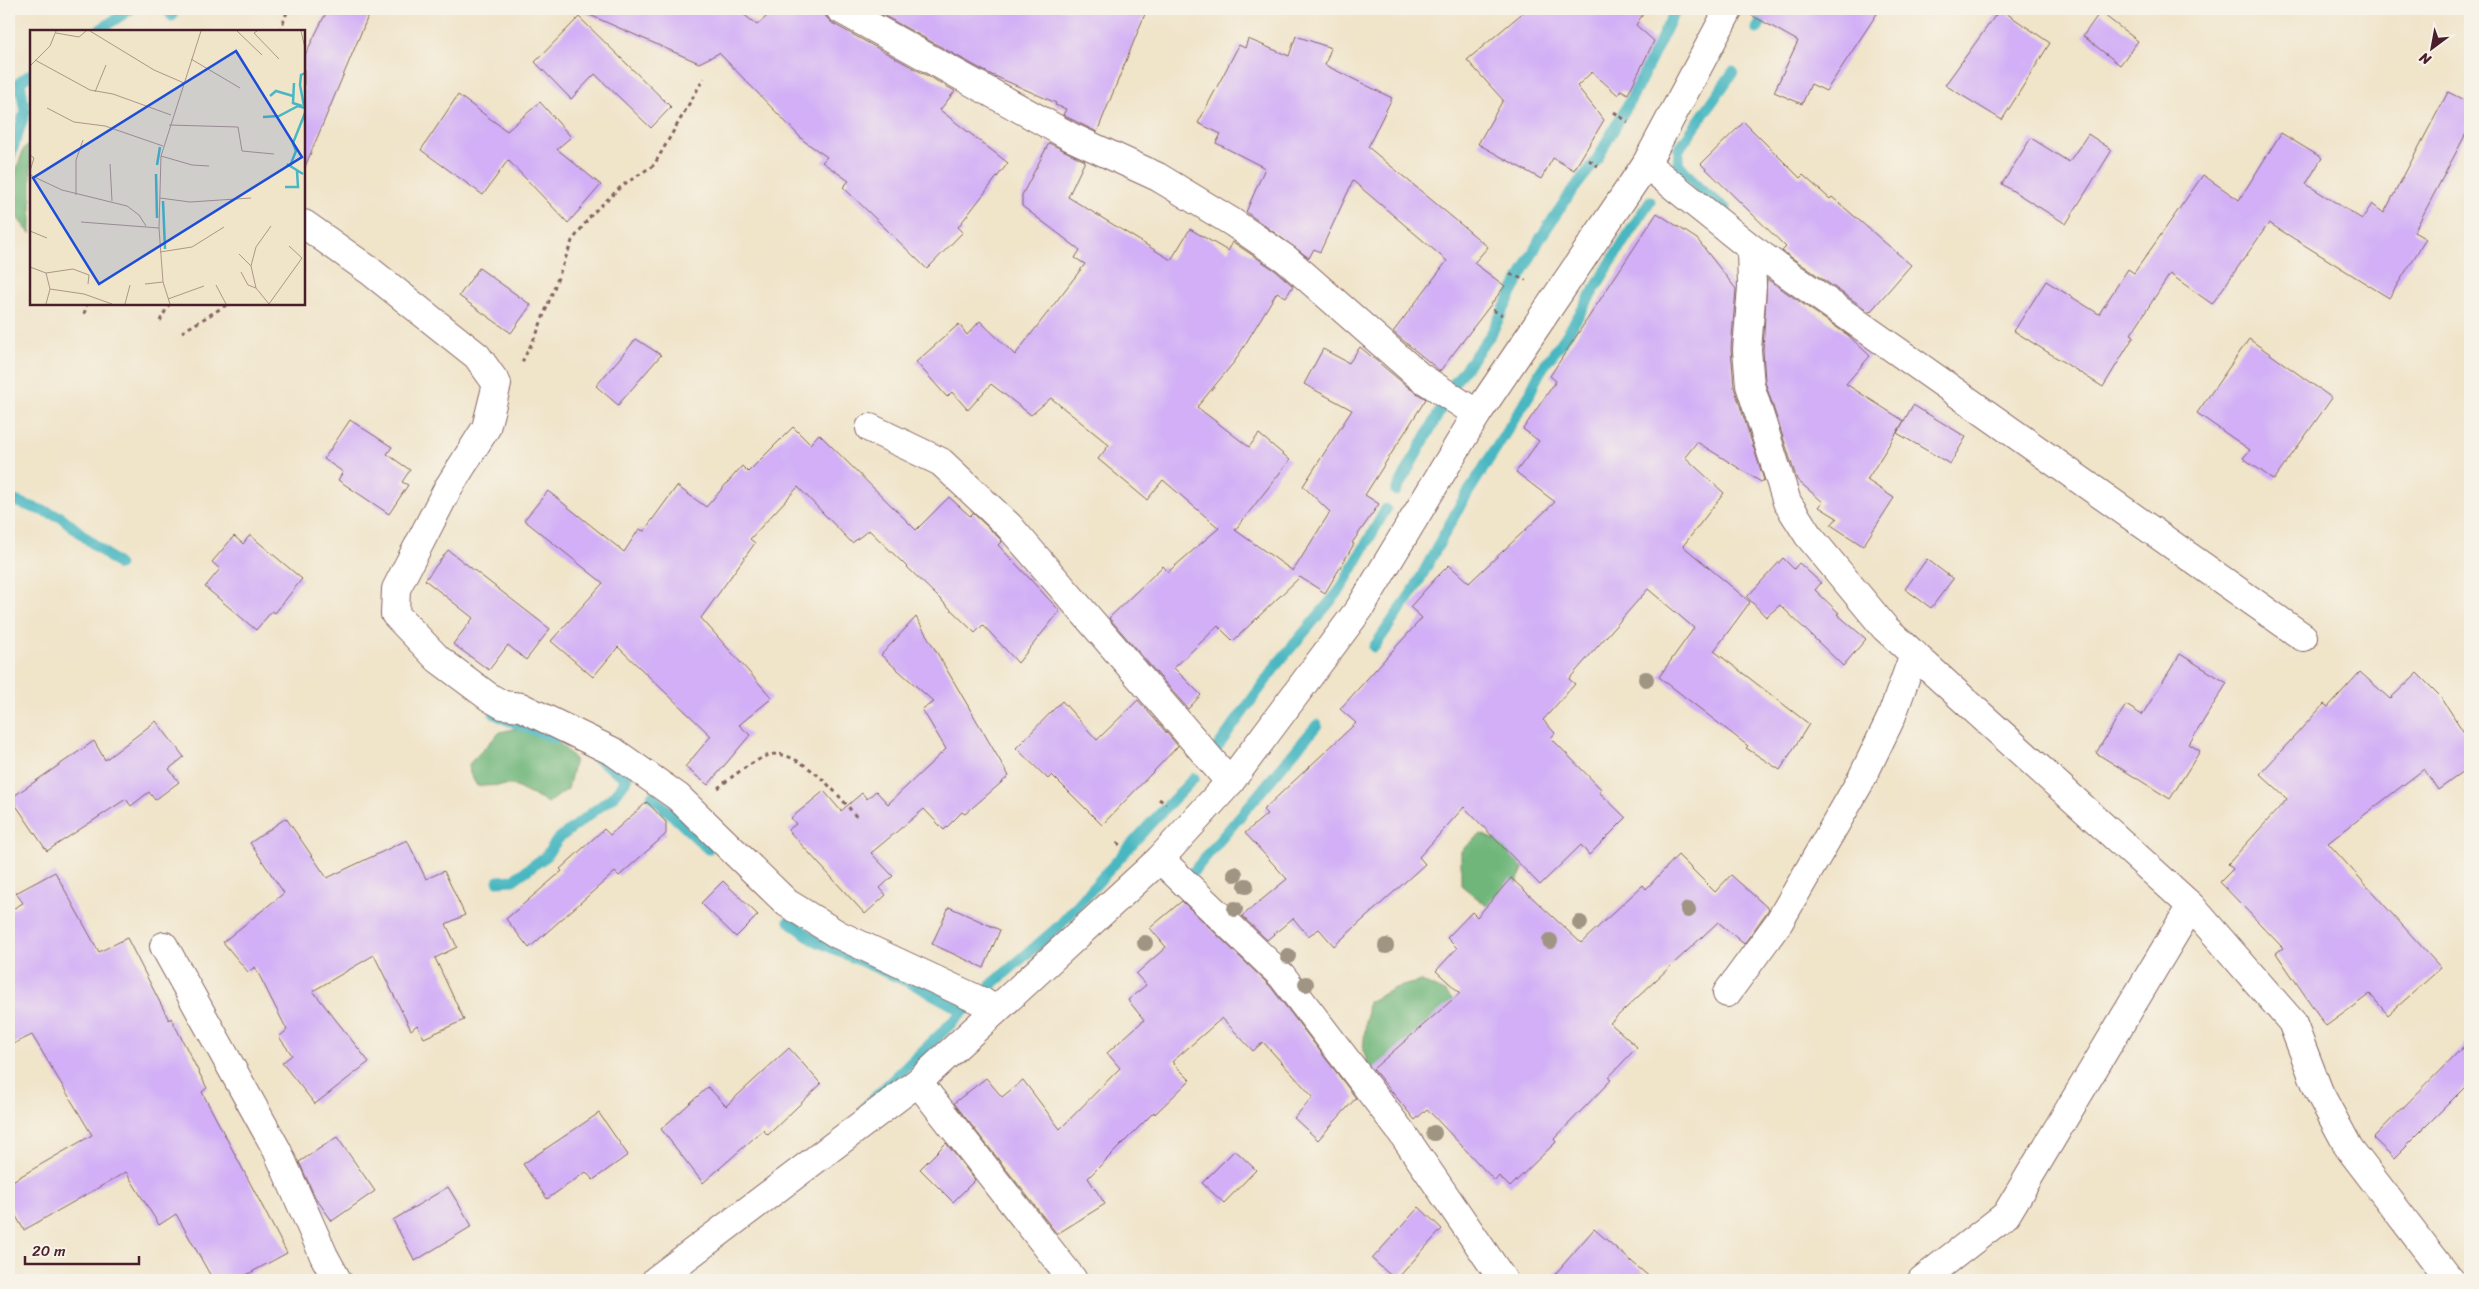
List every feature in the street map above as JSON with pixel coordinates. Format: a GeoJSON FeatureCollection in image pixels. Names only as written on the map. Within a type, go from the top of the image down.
{"type":"FeatureCollection","features":[{"type":"Feature","properties":{"kind":"street"},"geometry":{"type":"LineString","coordinates":[[840,9],[1071,137],[1158,177],[1232,222],[1286,259],[1419,376],[1477,414]]}},
{"type":"Feature","properties":{"kind":"street"},"geometry":{"type":"LineString","coordinates":[[656,1280],[918,1082],[1160,859],[1230,782],[1360,608],[1477,414],[1646,164],[1729,9]]}},
{"type":"Feature","properties":{"kind":"street"},"geometry":{"type":"LineString","coordinates":[[1646,164],[1751,248],[2303,637]]}},
{"type":"Feature","properties":{"kind":"street"},"geometry":{"type":"LineString","coordinates":[[305,225],[370,271],[476,356],[497,384],[486,428],[448,488],[396,589],[395,614],[438,659],[489,697],[503,705],[521,707],[614,752],[678,797],[787,903],[836,934],[982,1002],[995,1010]]}},
{"type":"Feature","properties":{"kind":"street"},"geometry":{"type":"LineString","coordinates":[[1751,248],[1752,287],[1747,350],[1750,385],[1787,502],[1808,534],[1886,628],[2191,906],[2292,1022],[2319,1092],[2349,1148],[2450,1280]]}},
{"type":"Feature","properties":{"kind":"street"},"geometry":{"type":"LineString","coordinates":[[870,428],[941,462],[1009,526],[1230,782]]}},
{"type":"Feature","properties":{"kind":"street"},"geometry":{"type":"LineString","coordinates":[[1727,993],[1779,922],[1861,780],[1891,718],[1914,654]]}},
{"type":"Feature","properties":{"kind":"street"},"geometry":{"type":"LineString","coordinates":[[1160,859],[1282,976],[1402,1133],[1503,1280]]}},
{"type":"Feature","properties":{"kind":"street"},"geometry":{"type":"LineString","coordinates":[[1922,1280],[2006,1215],[2191,906]]}},
{"type":"Feature","properties":{"kind":"street"},"geometry":{"type":"LineString","coordinates":[[164,946],[276,1150],[324,1256],[337,1280]]}},
{"type":"Feature","properties":{"kind":"street"},"geometry":{"type":"LineString","coordinates":[[918,1082],[1073,1280]]}},
{"type":"Feature","properties":{"kind":"path"},"geometry":{"type":"LineString","coordinates":[[280,30],[288,9]]}},
{"type":"Feature","properties":{"kind":"path"},"geometry":{"type":"LineString","coordinates":[[497,384],[517,370],[537,333],[572,241],[592,214],[623,185],[654,165],[704,78]]}},
{"type":"Feature","properties":{"kind":"path"},"geometry":{"type":"LineString","coordinates":[[1614,112],[1628,122]]}},
{"type":"Feature","properties":{"kind":"path"},"geometry":{"type":"LineString","coordinates":[[1589,160],[1598,166]]}},
{"type":"Feature","properties":{"kind":"path"},"geometry":{"type":"LineString","coordinates":[[1510,274],[1534,283]]}},
{"type":"Feature","properties":{"kind":"path"},"geometry":{"type":"LineString","coordinates":[[84,314],[87,305]]}},
{"type":"Feature","properties":{"kind":"path"},"geometry":{"type":"LineString","coordinates":[[160,320],[168,305]]}},
{"type":"Feature","properties":{"kind":"path"},"geometry":{"type":"LineString","coordinates":[[182,332],[226,305]]}},
{"type":"Feature","properties":{"kind":"path"},"geometry":{"type":"LineString","coordinates":[[690,810],[729,779],[759,760],[777,754],[792,760],[821,778],[858,819]]}},
{"type":"Feature","properties":{"kind":"green space"},"geometry":{"type":"Polygon","coordinates":[[[30,145],[30,233],[15,213],[11,194],[15,173],[24,148],[30,145]]]}},
{"type":"Feature","properties":{"kind":"green space"},"geometry":{"type":"Polygon","coordinates":[[[540,723],[575,759],[568,789],[548,803],[512,785],[477,786],[470,774],[469,764],[500,732],[540,723]]]}},
{"type":"Feature","properties":{"kind":"green space"},"geometry":{"type":"Polygon","coordinates":[[[1481,834],[1511,846],[1523,869],[1509,899],[1488,907],[1461,885],[1461,851],[1481,834]]]}},
{"type":"Feature","properties":{"kind":"green space"},"geometry":{"type":"Polygon","coordinates":[[[1421,981],[1446,993],[1456,1003],[1373,1083],[1363,1049],[1368,1002],[1395,988],[1421,981]]]}},
{"type":"Feature","properties":{"kind":"building"},"geometry":{"type":"Polygon","coordinates":[[[328,9],[371,9],[305,167],[305,55],[328,9]]]}},
{"type":"Feature","properties":{"kind":"building"},"geometry":{"type":"Polygon","coordinates":[[[576,9],[737,9],[757,25],[775,9],[824,9],[826,17],[832,23],[955,91],[940,110],[1008,163],[958,227],[963,232],[927,269],[843,187],[849,181],[822,162],[827,157],[804,141],[719,53],[699,63],[576,9]]]}},
{"type":"Feature","properties":{"kind":"building"},"geometry":{"type":"Polygon","coordinates":[[[872,9],[1147,9],[1097,132],[1063,115],[1066,109],[1055,105],[1056,103],[990,74],[872,9]]]}},
{"type":"Feature","properties":{"kind":"building"},"geometry":{"type":"Polygon","coordinates":[[[1527,9],[1646,9],[1636,25],[1654,41],[1628,94],[1621,90],[1618,95],[1592,72],[1577,86],[1604,120],[1574,170],[1553,158],[1541,179],[1478,144],[1503,100],[1467,60],[1527,9]]]}},
{"type":"Feature","properties":{"kind":"building"},"geometry":{"type":"Polygon","coordinates":[[[1745,9],[1880,9],[1826,91],[1811,84],[1802,104],[1774,92],[1798,41],[1744,11],[1745,9]]]}},
{"type":"Feature","properties":{"kind":"building"},"geometry":{"type":"Polygon","coordinates":[[[2000,9],[2050,43],[2002,120],[1945,85],[2000,9]]]}},
{"type":"Feature","properties":{"kind":"building"},"geometry":{"type":"Polygon","coordinates":[[[2100,12],[2138,41],[2120,65],[2083,36],[2100,12]]]}},
{"type":"Feature","properties":{"kind":"building"},"geometry":{"type":"Polygon","coordinates":[[[579,17],[671,107],[651,128],[595,74],[571,99],[535,62],[579,17]]]}},
{"type":"Feature","properties":{"kind":"building"},"geometry":{"type":"Polygon","coordinates":[[[1296,36],[1331,48],[1325,65],[1392,98],[1368,147],[1488,247],[1474,263],[1505,286],[1440,371],[1393,332],[1447,261],[1353,181],[1320,252],[1314,249],[1309,258],[1246,212],[1265,168],[1216,143],[1221,134],[1198,123],[1239,45],[1245,48],[1248,39],[1289,56],[1296,36]]]}},
{"type":"Feature","properties":{"kind":"building"},"geometry":{"type":"Polygon","coordinates":[[[2448,92],[2470,103],[2470,126],[2414,232],[2426,239],[2389,298],[2269,223],[2212,304],[2170,274],[2131,334],[2134,336],[2103,387],[2014,331],[2046,281],[2099,314],[2128,269],[2134,273],[2203,175],[2239,200],[2281,133],[2322,158],[2306,184],[2362,219],[2372,204],[2384,213],[2448,92]]]}},
{"type":"Feature","properties":{"kind":"building"},"geometry":{"type":"Polygon","coordinates":[[[458,95],[507,131],[540,102],[571,137],[557,149],[601,185],[568,223],[508,160],[483,195],[421,150],[458,95]]]}},
{"type":"Feature","properties":{"kind":"building"},"geometry":{"type":"Polygon","coordinates":[[[1744,122],[1800,178],[1803,175],[1830,199],[1832,197],[1911,265],[1870,312],[1782,251],[1786,247],[1701,164],[1744,122]]]}},
{"type":"Feature","properties":{"kind":"building"},"geometry":{"type":"Polygon","coordinates":[[[2088,134],[2112,150],[2066,224],[2002,184],[2031,138],[2069,162],[2088,134]]]}},
{"type":"Feature","properties":{"kind":"building"},"geometry":{"type":"Polygon","coordinates":[[[1049,143],[1085,161],[1068,197],[1171,260],[1190,229],[1228,251],[1233,242],[1276,271],[1293,286],[1286,297],[1277,292],[1235,361],[1197,407],[1249,447],[1259,434],[1290,460],[1235,530],[1293,571],[1330,512],[1303,486],[1352,410],[1304,384],[1323,349],[1349,363],[1360,347],[1409,388],[1426,399],[1365,495],[1379,504],[1352,543],[1354,544],[1325,593],[1300,577],[1233,641],[1218,626],[1174,668],[1201,695],[1188,709],[1109,618],[1163,566],[1168,572],[1219,528],[1163,480],[1147,500],[1098,459],[1109,445],[1051,398],[1031,415],[991,384],[968,410],[952,392],[947,397],[916,362],[959,324],[967,335],[980,321],[1015,355],[1085,264],[1075,258],[1080,250],[1022,206],[1022,195],[1049,143]]]}},
{"type":"Feature","properties":{"kind":"building"},"geometry":{"type":"Polygon","coordinates":[[[1657,213],[1697,239],[1736,289],[1731,349],[1734,387],[1764,480],[1761,482],[1697,442],[1685,457],[1724,493],[1683,546],[1750,602],[1714,651],[1809,724],[1780,770],[1746,748],[1748,746],[1659,677],[1694,628],[1648,589],[1569,679],[1575,684],[1543,720],[1555,733],[1551,738],[1602,790],[1599,792],[1626,818],[1589,855],[1581,845],[1540,885],[1464,807],[1419,857],[1425,864],[1334,946],[1319,929],[1308,936],[1293,918],[1267,940],[1242,916],[1287,879],[1245,833],[1267,814],[1263,810],[1356,723],[1340,709],[1422,618],[1410,607],[1435,579],[1449,565],[1469,583],[1555,502],[1516,472],[1539,441],[1523,429],[1556,381],[1550,376],[1657,213]]]}},
{"type":"Feature","properties":{"kind":"building"},"geometry":{"type":"Polygon","coordinates":[[[479,268],[531,305],[511,333],[459,296],[479,268]]]}},
{"type":"Feature","properties":{"kind":"building"},"geometry":{"type":"Polygon","coordinates":[[[1767,279],[1849,336],[1870,356],[1846,384],[1904,421],[1867,480],[1894,498],[1863,546],[1831,525],[1837,518],[1819,507],[1823,502],[1797,480],[1765,382],[1763,350],[1767,279]]]}},
{"type":"Feature","properties":{"kind":"building"},"geometry":{"type":"Polygon","coordinates":[[[636,339],[661,355],[618,405],[596,386],[636,339]]]}},
{"type":"Feature","properties":{"kind":"building"},"geometry":{"type":"Polygon","coordinates":[[[2249,339],[2332,398],[2274,480],[2243,458],[2250,450],[2197,413],[2249,339]]]}},
{"type":"Feature","properties":{"kind":"building"},"geometry":{"type":"Polygon","coordinates":[[[1913,405],[1966,437],[1950,464],[1897,433],[1913,405]]]}},
{"type":"Feature","properties":{"kind":"building"},"geometry":{"type":"Polygon","coordinates":[[[350,420],[392,447],[387,454],[410,470],[402,482],[408,485],[389,514],[338,480],[343,472],[324,459],[350,420]]]}},
{"type":"Feature","properties":{"kind":"building"},"geometry":{"type":"Polygon","coordinates":[[[793,427],[810,444],[819,434],[916,530],[949,497],[970,516],[973,513],[1002,541],[998,545],[1060,611],[1018,663],[983,625],[975,633],[869,530],[852,543],[798,487],[750,539],[755,543],[701,618],[772,698],[739,725],[750,735],[708,785],[685,767],[711,736],[618,647],[593,677],[551,641],[603,583],[524,520],[548,491],[624,552],[639,529],[644,531],[677,486],[706,507],[742,466],[748,472],[793,427]]]}},
{"type":"Feature","properties":{"kind":"building"},"geometry":{"type":"Polygon","coordinates":[[[250,535],[302,579],[275,613],[272,611],[256,630],[205,587],[220,569],[212,562],[234,536],[243,544],[250,535]]]}},
{"type":"Feature","properties":{"kind":"building"},"geometry":{"type":"Polygon","coordinates":[[[448,550],[550,629],[526,660],[508,645],[489,670],[453,644],[473,618],[425,580],[448,550]]]}},
{"type":"Feature","properties":{"kind":"building"},"geometry":{"type":"Polygon","coordinates":[[[1783,558],[1794,569],[1799,563],[1821,583],[1815,590],[1839,613],[1837,614],[1866,639],[1843,666],[1780,605],[1766,617],[1747,597],[1783,558]]]}},
{"type":"Feature","properties":{"kind":"building"},"geometry":{"type":"Polygon","coordinates":[[[1927,559],[1953,579],[1931,608],[1905,589],[1927,559]]]}},
{"type":"Feature","properties":{"kind":"building"},"geometry":{"type":"Polygon","coordinates":[[[916,617],[1009,776],[965,814],[962,812],[944,830],[924,809],[871,853],[893,876],[880,888],[886,895],[865,914],[788,830],[796,824],[791,818],[824,791],[841,811],[862,793],[867,799],[876,791],[888,804],[946,749],[922,709],[934,702],[881,655],[916,617]]]}},
{"type":"Feature","properties":{"kind":"building"},"geometry":{"type":"Polygon","coordinates":[[[2180,654],[2227,683],[2189,744],[2200,751],[2170,799],[2096,753],[2126,705],[2142,715],[2180,654]]]}},
{"type":"Feature","properties":{"kind":"building"},"geometry":{"type":"Polygon","coordinates":[[[2360,672],[2390,699],[2417,673],[2441,697],[2470,742],[2470,767],[2438,790],[2424,769],[2328,843],[2441,968],[2388,1015],[2370,994],[2326,1026],[2276,953],[2283,948],[2220,882],[2233,869],[2228,864],[2287,799],[2260,774],[2324,704],[2328,707],[2360,672]]]}},
{"type":"Feature","properties":{"kind":"building"},"geometry":{"type":"Polygon","coordinates":[[[1138,700],[1178,746],[1102,825],[1052,775],[1048,779],[1016,748],[1062,701],[1097,740],[1138,700]]]}},
{"type":"Feature","properties":{"kind":"building"},"geometry":{"type":"Polygon","coordinates":[[[156,721],[184,757],[169,769],[179,782],[155,800],[149,792],[131,806],[126,799],[47,851],[11,798],[94,741],[105,760],[156,721]]]}},
{"type":"Feature","properties":{"kind":"building"},"geometry":{"type":"Polygon","coordinates":[[[647,802],[666,822],[666,834],[619,876],[615,872],[529,948],[506,919],[562,871],[560,869],[604,829],[610,835],[647,802]]]}},
{"type":"Feature","properties":{"kind":"building"},"geometry":{"type":"Polygon","coordinates":[[[286,818],[327,878],[407,840],[426,879],[444,871],[465,915],[446,924],[457,947],[435,958],[464,1020],[424,1038],[417,1025],[411,1030],[374,955],[313,991],[369,1062],[315,1104],[282,1063],[292,1055],[279,1037],[287,1030],[255,967],[248,972],[223,942],[284,893],[250,843],[286,818]]]}},
{"type":"Feature","properties":{"kind":"building"},"geometry":{"type":"Polygon","coordinates":[[[1678,855],[1715,892],[1731,875],[1769,909],[1744,944],[1718,922],[1610,1023],[1637,1047],[1609,1077],[1611,1080],[1554,1139],[1556,1142],[1510,1187],[1499,1176],[1495,1181],[1427,1109],[1415,1120],[1373,1069],[1460,993],[1436,971],[1457,948],[1447,938],[1472,912],[1477,917],[1511,878],[1581,943],[1643,885],[1646,889],[1678,855]]]}},
{"type":"Feature","properties":{"kind":"building"},"geometry":{"type":"Polygon","coordinates":[[[55,872],[99,952],[127,938],[169,1020],[171,1018],[207,1088],[202,1092],[287,1253],[237,1280],[213,1280],[176,1214],[159,1225],[126,1172],[24,1230],[9,1204],[9,1183],[92,1135],[32,1035],[9,1046],[9,911],[23,903],[16,893],[55,872]]]}},
{"type":"Feature","properties":{"kind":"building"},"geometry":{"type":"Polygon","coordinates":[[[723,881],[758,915],[736,937],[701,903],[723,881]]]}},
{"type":"Feature","properties":{"kind":"building"},"geometry":{"type":"Polygon","coordinates":[[[1182,901],[1270,986],[1356,1098],[1318,1140],[1294,1118],[1313,1097],[1263,1042],[1253,1051],[1222,1018],[1172,1062],[1190,1080],[1155,1114],[1154,1112],[1088,1178],[1105,1204],[1057,1234],[954,1103],[986,1078],[1002,1097],[1023,1080],[1060,1129],[1120,1068],[1107,1053],[1144,1020],[1128,1000],[1146,985],[1136,974],[1166,947],[1150,928],[1182,901]]]}},
{"type":"Feature","properties":{"kind":"building"},"geometry":{"type":"Polygon","coordinates":[[[949,907],[1000,930],[984,968],[932,944],[949,907]]]}},
{"type":"Feature","properties":{"kind":"building"},"geometry":{"type":"Polygon","coordinates":[[[2470,1040],[2470,1082],[2394,1158],[2373,1138],[2470,1040]]]}},
{"type":"Feature","properties":{"kind":"building"},"geometry":{"type":"Polygon","coordinates":[[[789,1048],[821,1084],[768,1135],[763,1130],[703,1183],[661,1129],[708,1087],[726,1106],[789,1048]]]}},
{"type":"Feature","properties":{"kind":"building"},"geometry":{"type":"Polygon","coordinates":[[[599,1113],[628,1155],[593,1180],[586,1172],[547,1199],[523,1164],[599,1113]]]}},
{"type":"Feature","properties":{"kind":"building"},"geometry":{"type":"Polygon","coordinates":[[[337,1137],[375,1191],[332,1221],[315,1197],[299,1162],[337,1137]]]}},
{"type":"Feature","properties":{"kind":"building"},"geometry":{"type":"Polygon","coordinates":[[[946,1143],[975,1180],[953,1202],[920,1169],[946,1143]]]}},
{"type":"Feature","properties":{"kind":"building"},"geometry":{"type":"Polygon","coordinates":[[[1235,1150],[1256,1170],[1224,1203],[1202,1183],[1235,1150]]]}},
{"type":"Feature","properties":{"kind":"building"},"geometry":{"type":"Polygon","coordinates":[[[448,1187],[472,1226],[415,1261],[393,1220],[448,1187]]]}},
{"type":"Feature","properties":{"kind":"building"},"geometry":{"type":"Polygon","coordinates":[[[1419,1207],[1442,1229],[1396,1280],[1372,1259],[1419,1207]]]}},
{"type":"Feature","properties":{"kind":"building"},"geometry":{"type":"Polygon","coordinates":[[[1594,1229],[1653,1280],[1550,1280],[1594,1229]]]}},
{"type":"Feature","properties":{"kind":"waterway"},"geometry":{"type":"LineString","coordinates":[[100,30],[131,9]]}},
{"type":"Feature","properties":{"kind":"waterway"},"geometry":{"type":"LineString","coordinates":[[167,9],[172,16]]}},
{"type":"Feature","properties":{"kind":"waterway"},"geometry":{"type":"LineString","coordinates":[[1455,382],[1491,334],[1541,237],[1569,195],[1596,161],[1636,90],[1676,9]]}},
{"type":"Feature","properties":{"kind":"waterway"},"geometry":{"type":"LineString","coordinates":[[1757,29],[1768,9]]}},
{"type":"Feature","properties":{"kind":"waterway"},"geometry":{"type":"LineString","coordinates":[[1726,209],[1699,188],[1678,163],[1679,149],[1733,72]]}},
{"type":"Feature","properties":{"kind":"waterway"},"geometry":{"type":"LineString","coordinates":[[9,160],[25,112],[20,82],[30,75]]}},
{"type":"Feature","properties":{"kind":"waterway"},"geometry":{"type":"LineString","coordinates":[[1374,647],[1415,588],[1459,507],[1530,394],[1541,370],[1566,336],[1650,201]]}},
{"type":"Feature","properties":{"kind":"waterway"},"geometry":{"type":"LineString","coordinates":[[1396,491],[1445,402]]}},
{"type":"Feature","properties":{"kind":"waterway"},"geometry":{"type":"LineString","coordinates":[[9,499],[61,517],[119,565]]}},
{"type":"Feature","properties":{"kind":"waterway"},"geometry":{"type":"LineString","coordinates":[[1214,752],[1279,662],[1340,590],[1386,509]]}},
{"type":"Feature","properties":{"kind":"waterway"},"geometry":{"type":"LineString","coordinates":[[494,713],[555,738]]}},
{"type":"Feature","properties":{"kind":"waterway"},"geometry":{"type":"LineString","coordinates":[[1193,872],[1317,725]]}},
{"type":"Feature","properties":{"kind":"waterway"},"geometry":{"type":"LineString","coordinates":[[498,881],[513,880],[545,857],[558,839],[615,795],[627,779],[588,752]]}},
{"type":"Feature","properties":{"kind":"waterway"},"geometry":{"type":"LineString","coordinates":[[990,986],[1059,926],[1149,825],[1194,778]]}},
{"type":"Feature","properties":{"kind":"waterway"},"geometry":{"type":"LineString","coordinates":[[652,796],[708,849]]}},
{"type":"Feature","properties":{"kind":"waterway"},"geometry":{"type":"LineString","coordinates":[[789,921],[814,940],[917,986],[963,1011]]}},
{"type":"Feature","properties":{"kind":"waterway"},"geometry":{"type":"LineString","coordinates":[[866,1106],[967,1008]]}}]}
